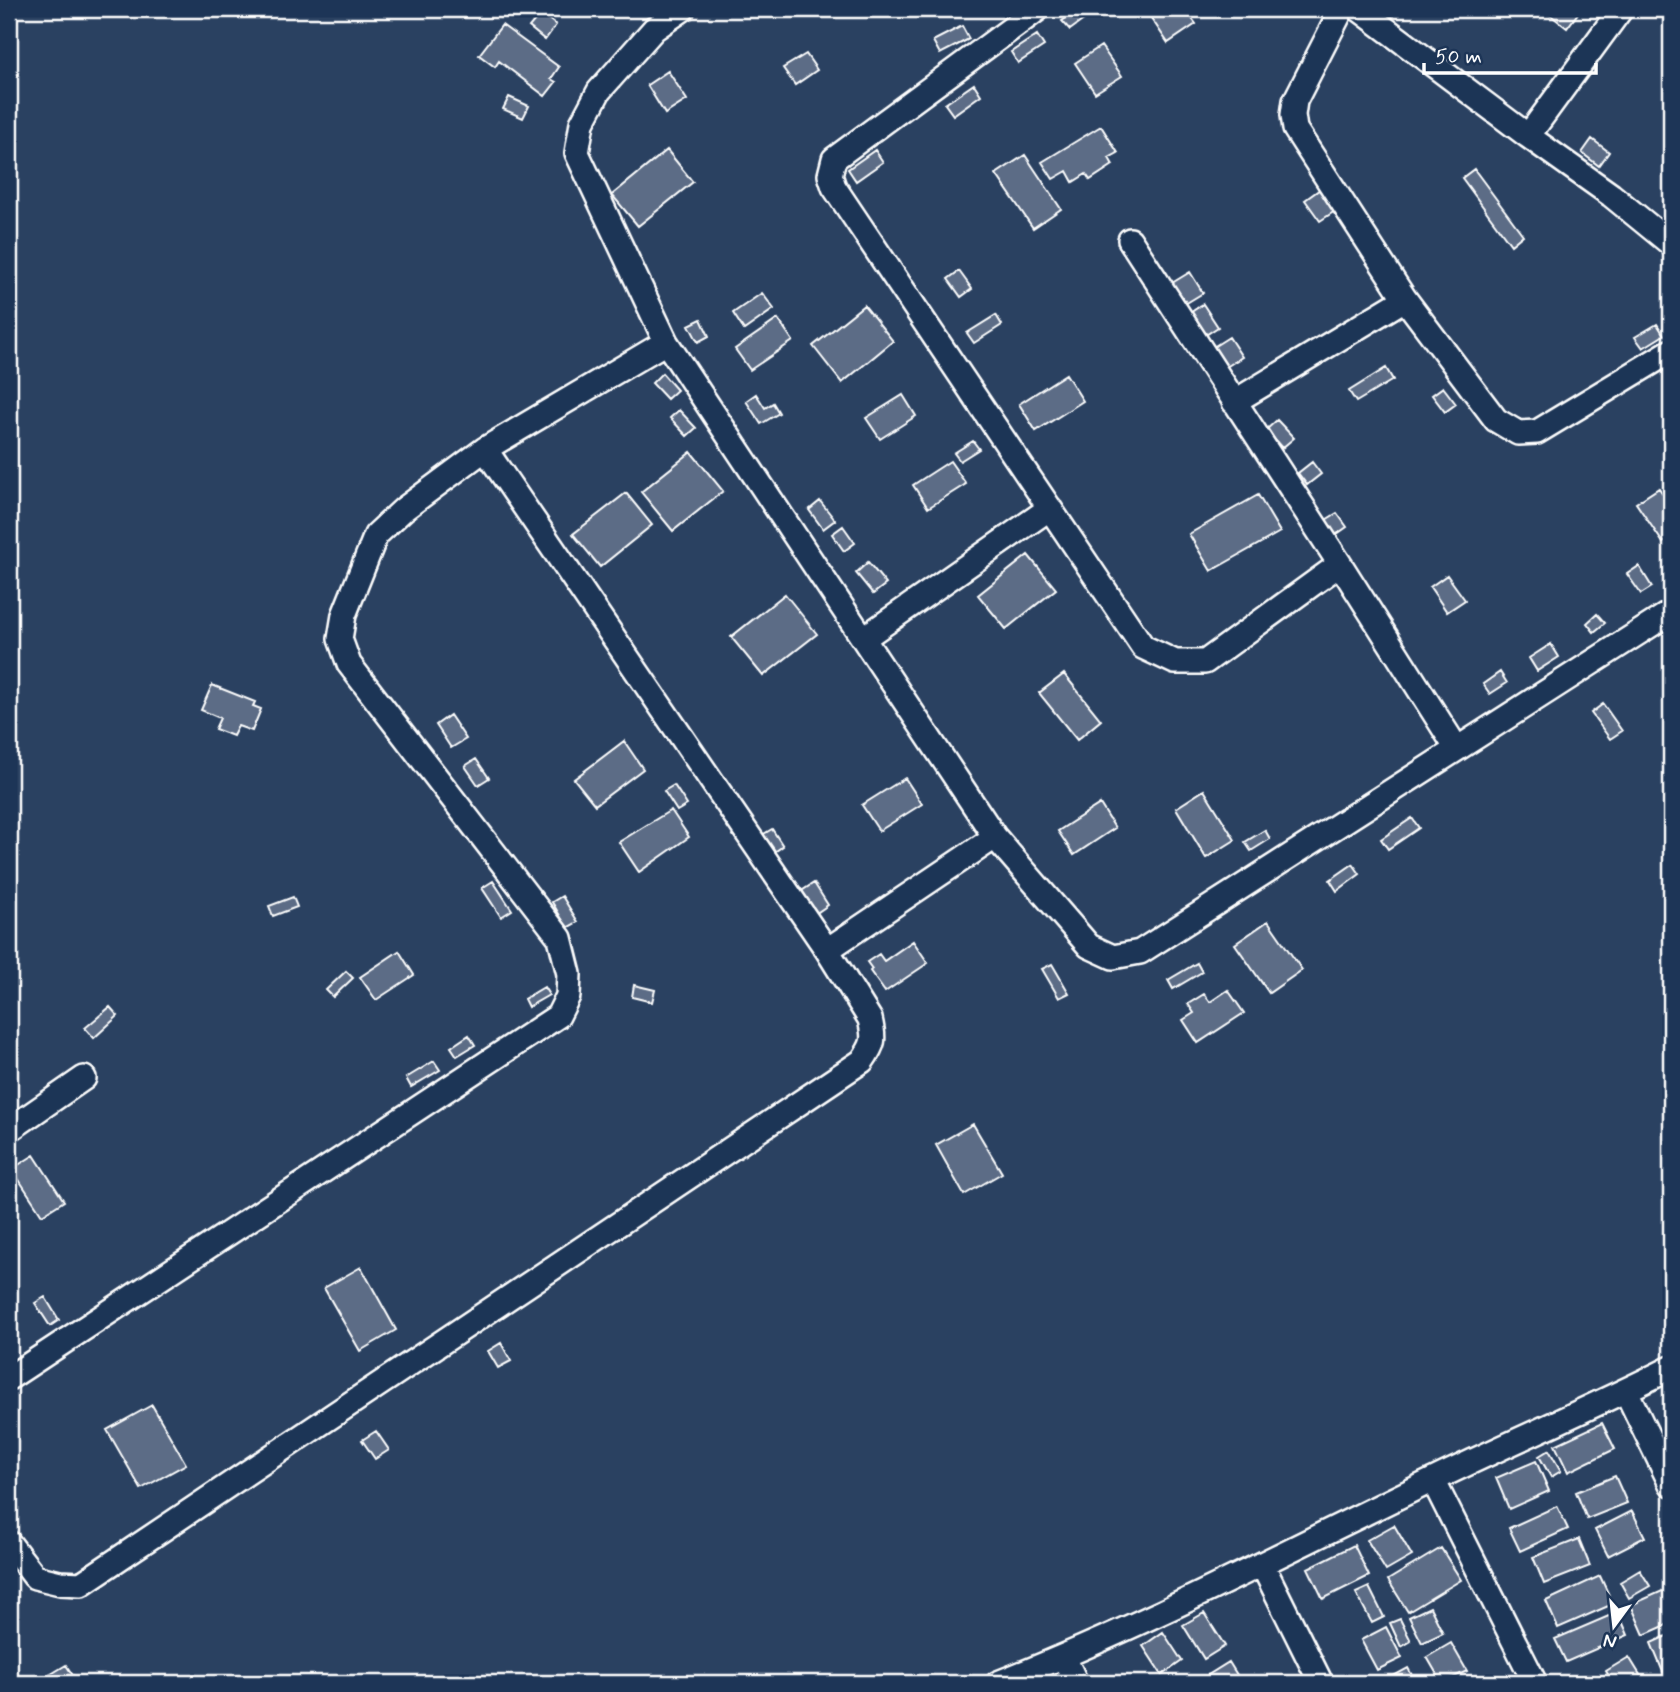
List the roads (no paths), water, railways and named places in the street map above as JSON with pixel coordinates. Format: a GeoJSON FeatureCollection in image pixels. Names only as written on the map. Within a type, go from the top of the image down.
{"type":"FeatureCollection","features":[{"type":"Feature","properties":{"kind":"street"},"geometry":{"type":"LineString","coordinates":[[683,9],[654,29],[599,91],[582,123],[578,153],[666,342],[995,837],[1089,946],[1113,957],[1140,952],[1671,612]]}},
{"type":"Feature","properties":{"kind":"street"},"geometry":{"type":"LineString","coordinates":[[1038,9],[834,159],[830,175],[834,187],[1143,647],[1175,662],[1205,662],[1340,564]]}},
{"type":"Feature","properties":{"kind":"street"},"geometry":{"type":"LineString","coordinates":[[1342,9],[1295,101],[1295,129],[1405,299],[1496,420],[1518,433],[1537,432],[1671,351]]}},
{"type":"Feature","properties":{"kind":"street"},"geometry":{"type":"LineString","coordinates":[[1359,9],[1611,195],[1671,244]]}},
{"type":"Feature","properties":{"kind":"street"},"geometry":{"type":"LineString","coordinates":[[1528,136],[1621,9]]}},
{"type":"Feature","properties":{"kind":"street"},"geometry":{"type":"LineString","coordinates":[[1129,240],[1457,749]]}},
{"type":"Feature","properties":{"kind":"street"},"geometry":{"type":"LineString","coordinates":[[1234,402],[1405,299]]}},
{"type":"Feature","properties":{"kind":"street"},"geometry":{"type":"LineString","coordinates":[[9,1378],[558,1016],[568,996],[569,974],[561,939],[349,664],[340,639],[344,615],[376,536],[404,509],[485,449],[666,342]]}},
{"type":"Feature","properties":{"kind":"street"},"geometry":{"type":"LineString","coordinates":[[9,1543],[35,1577],[60,1583],[81,1584],[862,1061],[873,1046],[870,1019],[827,950],[485,449]]}},
{"type":"Feature","properties":{"kind":"street"},"geometry":{"type":"LineString","coordinates":[[864,638],[1049,508]]}},
{"type":"Feature","properties":{"kind":"street"},"geometry":{"type":"LineString","coordinates":[[827,950],[995,837]]}},
{"type":"Feature","properties":{"kind":"street"},"geometry":{"type":"LineString","coordinates":[[9,1130],[84,1078]]}},
{"type":"Feature","properties":{"kind":"street"},"geometry":{"type":"LineString","coordinates":[[998,1683],[1064,1657],[1671,1368]]}},
{"type":"Feature","properties":{"kind":"street"},"geometry":{"type":"LineString","coordinates":[[1626,1391],[1671,1484]]}},
{"type":"Feature","properties":{"kind":"street"},"geometry":{"type":"LineString","coordinates":[[1433,1480],[1535,1683]]}},
{"type":"Feature","properties":{"kind":"street"},"geometry":{"type":"LineString","coordinates":[[1262,1564],[1321,1683]]}},
{"type":"Feature","properties":{"kind":"street"},"geometry":{"type":"LineString","coordinates":[[1064,1657],[1076,1683]]}}]}
